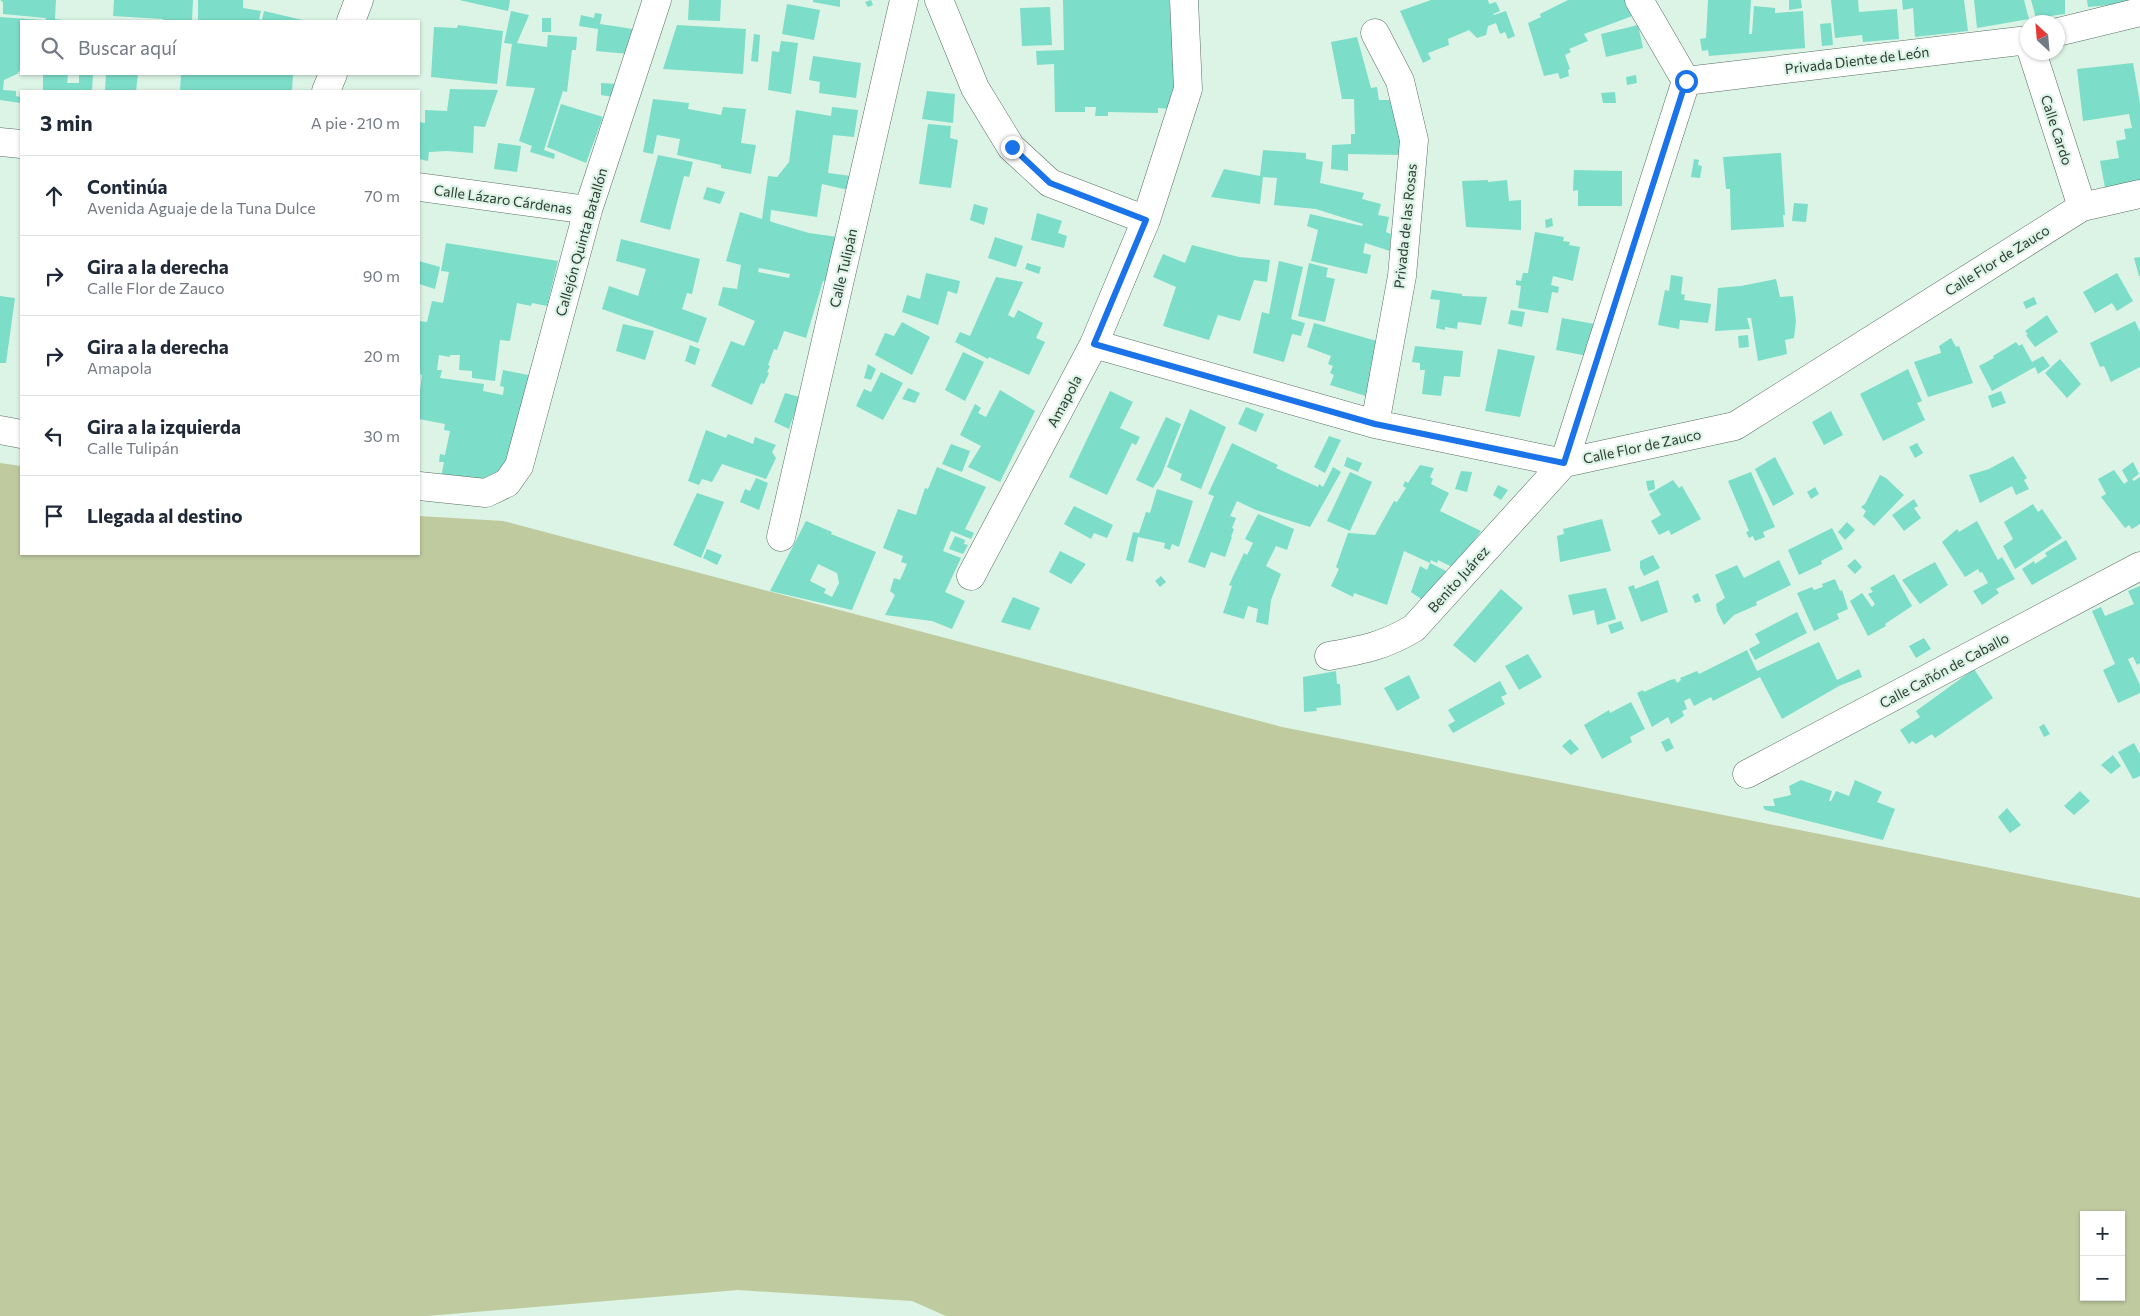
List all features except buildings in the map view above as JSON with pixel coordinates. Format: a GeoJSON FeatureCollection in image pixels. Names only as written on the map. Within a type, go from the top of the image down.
{"type":"FeatureCollection","features":[{"type":"Feature","properties":{"kind":"street"},"geometry":{"type":"LineString","coordinates":[[351,20],[359,0]]}},
{"type":"Feature","properties":{"kind":"street","name":"Callejón Quinta Batallón"},"geometry":{"type":"LineString","coordinates":[[420,486],[486,493],[506,483],[519,466],[588,210],[657,0]]}},
{"type":"Feature","properties":{"kind":"street","name":"Calle Tulipán"},"geometry":{"type":"LineString","coordinates":[[781,537],[904,0]]}},
{"type":"Feature","properties":{"kind":"street"},"geometry":{"type":"LineString","coordinates":[[939,0],[975,88],[1012,147],[1050,183],[1146,220],[1188,89],[1184,0]]}},
{"type":"Feature","properties":{"kind":"street"},"geometry":{"type":"LineString","coordinates":[[1564,463],[1686,81],[1639,0]]}},
{"type":"Feature","properties":{"kind":"street"},"geometry":{"type":"LineString","coordinates":[[2065,30],[2140,12]]}},
{"type":"Feature","properties":{"kind":"street","name":"Privada de las Rosas"},"geometry":{"type":"LineString","coordinates":[[1375,33],[1400,81],[1414,140],[1402,276],[1375,424]]}},
{"type":"Feature","properties":{"kind":"street","name":"Privada Diente de León"},"geometry":{"type":"LineString","coordinates":[[1686,81],[2020,41]]}},
{"type":"Feature","properties":{"kind":"street","name":"Calle Cardo"},"geometry":{"type":"LineString","coordinates":[[2035,60],[2082,207]]}},
{"type":"Feature","properties":{"kind":"street"},"geometry":{"type":"LineString","coordinates":[[326,90],[332,75]]}},
{"type":"Feature","properties":{"kind":"street"},"geometry":{"type":"LineString","coordinates":[[0,142],[20,144]]}},
{"type":"Feature","properties":{"kind":"street","name":"Calle Lázaro Cárdenas"},"geometry":{"type":"LineString","coordinates":[[420,187],[588,210]]}},
{"type":"Feature","properties":{"kind":"street","name":"Calle Flor de Zauco"},"geometry":{"type":"LineString","coordinates":[[1094,344],[1375,424],[1564,463],[1735,426],[2082,207],[2140,194]]}},
{"type":"Feature","properties":{"kind":"street","name":"Amapola"},"geometry":{"type":"LineString","coordinates":[[971,576],[1094,344],[1146,220]]}},
{"type":"Feature","properties":{"kind":"street"},"geometry":{"type":"LineString","coordinates":[[0,430],[20,434]]}},
{"type":"Feature","properties":{"kind":"street","name":"Benito Juárez"},"geometry":{"type":"LineString","coordinates":[[1328,656],[1372,648],[1395,640],[1414,628],[1564,463]]}},
{"type":"Feature","properties":{"kind":"street","name":"Calle Cañón de Caballo"},"geometry":{"type":"LineString","coordinates":[[1747,774],[2140,566]]}},
{"type":"Feature","properties":{"kind":"green space"},"geometry":{"type":"Polygon","coordinates":[[[0,463],[20,466],[20,555],[420,555],[420,516],[503,521],[1282,727],[2140,898],[2140,1316],[946,1316],[912,1301],[738,1290],[427,1316],[0,1316],[0,463]]]}},
{"type":"Feature","properties":{"kind":"route"},"geometry":{"type":"LineString","coordinates":[[1012,147],[1050,183],[1146,220],[1094,344],[1375,424],[1564,463],[1686,81]]}}]}
